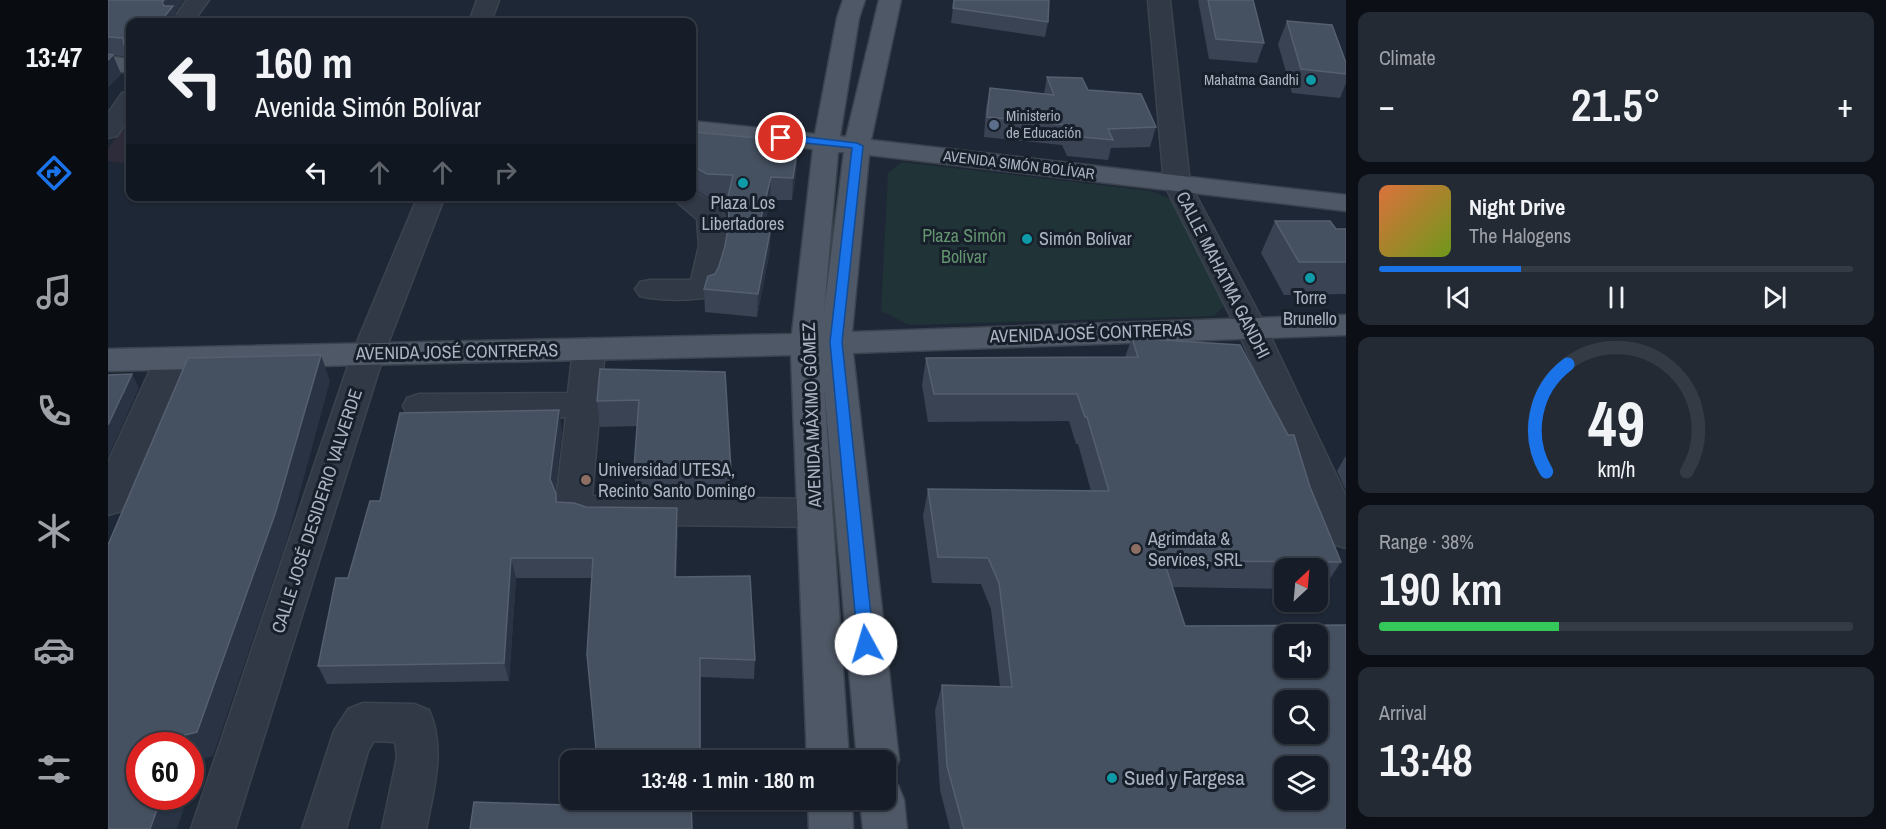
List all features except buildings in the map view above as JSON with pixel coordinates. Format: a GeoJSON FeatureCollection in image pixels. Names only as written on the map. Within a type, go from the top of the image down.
{"type":"FeatureCollection","features":[{"type":"Feature","properties":{"kind":"main road","name":"AVENIDA MÁXIMO GÓMEZ"},"geometry":{"type":"LineString","coordinates":[[827,750],[815,513],[821,343],[841,144],[848,18],[854,0]]}},
{"type":"Feature","properties":{"kind":"main road","name":"AVENIDA MÁXIMO GÓMEZ"},"geometry":{"type":"LineString","coordinates":[[841,144],[890,0]]}},
{"type":"Feature","properties":{"kind":"main road"},"geometry":{"type":"LineString","coordinates":[[108,63],[126,65]]}},
{"type":"Feature","properties":{"kind":"main road","name":"AVENIDA SIMÓN BOLÍVAR"},"geometry":{"type":"LineString","coordinates":[[696,128],[1346,204]]}},
{"type":"Feature","properties":{"kind":"main road","name":"AVENIDA JOSÉ CONTRERAS"},"geometry":{"type":"LineString","coordinates":[[108,360],[821,343],[1346,325]]}},
{"type":"Feature","properties":{"kind":"main road","name":"AVENIDA MÁXIMO GÓMEZ"},"geometry":{"type":"LineString","coordinates":[[821,343],[877,750]]}},
{"type":"Feature","properties":{"kind":"main road"},"geometry":{"type":"LineString","coordinates":[[830,810],[831,829]]}},
{"type":"Feature","properties":{"kind":"main road"},"geometry":{"type":"LineString","coordinates":[[883,810],[885,829]]}},
{"type":"Feature","properties":{"kind":"street"},"geometry":{"type":"LineString","coordinates":[[185,18],[198,0]]}},
{"type":"Feature","properties":{"kind":"street"},"geometry":{"type":"LineString","coordinates":[[481,18],[488,0]]}},
{"type":"Feature","properties":{"kind":"street","name":"CALLE MAHATMA GANDHI"},"geometry":{"type":"LineString","coordinates":[[1160,0],[1177,184],[1251,327],[1346,534]]}},
{"type":"Feature","properties":{"kind":"street"},"geometry":{"type":"LineString","coordinates":[[108,131],[126,104]]}},
{"type":"Feature","properties":{"kind":"street","name":"CALLE JOSÉ DESIDERIO VALVERDE"},"geometry":{"type":"LineString","coordinates":[[213,829],[368,354],[430,201]]}},
{"type":"Feature","properties":{"kind":"street"},"geometry":{"type":"LineString","coordinates":[[650,289],[703,289],[713,246],[711,216],[690,201]]}},
{"type":"Feature","properties":{"kind":"street"},"geometry":{"type":"LineString","coordinates":[[589,349],[574,499],[576,505],[589,510],[815,513]]}},
{"type":"Feature","properties":{"kind":"street"},"geometry":{"type":"LineString","coordinates":[[108,501],[171,359]]}},
{"type":"Feature","properties":{"kind":"street"},"geometry":{"type":"LineString","coordinates":[[419,406],[582,405]]}},
{"type":"Feature","properties":{"kind":"street"},"geometry":{"type":"LineString","coordinates":[[324,829],[349,745],[363,722],[414,723],[418,757],[404,829]]}},
{"type":"Feature","properties":{"kind":"shaded area"},"geometry":{"type":"Polygon","coordinates":[[[126,123],[126,163],[108,161],[108,149],[126,123]]]}},
{"type":"Feature","properties":{"kind":"green space","name":"Plaza Simón Bolívar"},"geometry":{"type":"Polygon","coordinates":[[[902,162],[1151,191],[1178,202],[1224,306],[1214,316],[909,325],[881,311],[888,173],[902,162]]]}},
{"type":"Feature","properties":{"kind":"place","name":"Mahatma Gandhi"},"geometry":{"type":"Point","coordinates":[1311,80]}},
{"type":"Feature","properties":{"kind":"place","name":"Ministerio de Educación"},"geometry":{"type":"Point","coordinates":[994,125]}},
{"type":"Feature","properties":{"kind":"place","name":"Plaza Los Libertadores"},"geometry":{"type":"Point","coordinates":[743,183]}},
{"type":"Feature","properties":{"kind":"place","name":"Simón Bolívar"},"geometry":{"type":"Point","coordinates":[1027,239]}},
{"type":"Feature","properties":{"kind":"place","name":"Torre Brunello"},"geometry":{"type":"Point","coordinates":[1310,278]}},
{"type":"Feature","properties":{"kind":"place","name":"Universidad UTESA, Recinto Santo Domingo"},"geometry":{"type":"Point","coordinates":[586,480]}},
{"type":"Feature","properties":{"kind":"place","name":"Agrimdata & Services, SRL"},"geometry":{"type":"Point","coordinates":[1136,549]}},
{"type":"Feature","properties":{"kind":"place","name":"Sued y Fargesa"},"geometry":{"type":"Point","coordinates":[1112,778]}},
{"type":"Feature","properties":{"kind":"route"},"geometry":{"type":"LineString","coordinates":[[781,138],[857,146],[836,342],[866,644]]}}]}
